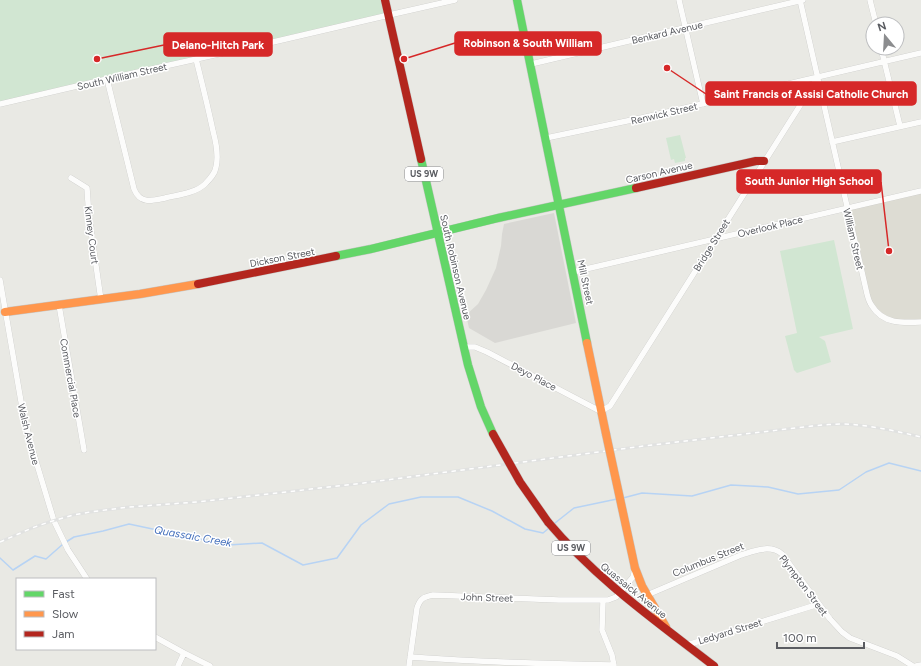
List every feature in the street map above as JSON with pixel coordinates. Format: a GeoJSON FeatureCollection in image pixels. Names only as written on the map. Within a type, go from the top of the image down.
{"type":"FeatureCollection","features":[{"type":"Feature","properties":{"kind":"main road","name":"South Robinson Avenue"},"geometry":{"type":"LineString","coordinates":[[385,0],[464,347],[477,394],[493,434],[520,482],[548,522]]}},
{"type":"Feature","properties":{"kind":"main road","name":"Mill Street"},"geometry":{"type":"LineString","coordinates":[[517,0],[635,568]]}},
{"type":"Feature","properties":{"kind":"main road","name":"Carson Avenue"},"geometry":{"type":"LineString","coordinates":[[559,204],[748,162],[764,161]]}},
{"type":"Feature","properties":{"kind":"main road","name":"Dickson Street"},"geometry":{"type":"LineString","coordinates":[[6,312],[101,300],[225,279],[362,251],[559,204]]}},
{"type":"Feature","properties":{"kind":"main road","name":"Quassaick Avenue"},"geometry":{"type":"LineString","coordinates":[[548,522],[596,572],[714,666]]}},
{"type":"Feature","properties":{"kind":"main road"},"geometry":{"type":"LineString","coordinates":[[635,568],[647,595],[668,630]]}},
{"type":"Feature","properties":{"kind":"street","name":"South William Street"},"geometry":{"type":"LineString","coordinates":[[0,104],[456,0]]}},
{"type":"Feature","properties":{"kind":"street"},"geometry":{"type":"LineString","coordinates":[[679,0],[702,104]]}},
{"type":"Feature","properties":{"kind":"street","name":"Benkard Avenue"},"geometry":{"type":"LineString","coordinates":[[531,64],[801,0]]}},
{"type":"Feature","properties":{"kind":"street","name":"William Street"},"geometry":{"type":"LineString","coordinates":[[801,0],[867,294],[872,306],[884,318],[894,322],[921,322]]}},
{"type":"Feature","properties":{"kind":"street"},"geometry":{"type":"LineString","coordinates":[[870,0],[874,16]]}},
{"type":"Feature","properties":{"kind":"street","name":"Renwick Street"},"geometry":{"type":"LineString","coordinates":[[546,138],[624,122],[921,53]]}},
{"type":"Feature","properties":{"kind":"street"},"geometry":{"type":"LineString","coordinates":[[883,56],[900,126]]}},
{"type":"Feature","properties":{"kind":"street"},"geometry":{"type":"LineString","coordinates":[[107,79],[137,196],[144,200],[162,198],[199,188],[204,185],[213,175],[216,167],[218,152],[196,59]]}},
{"type":"Feature","properties":{"kind":"street","name":"Bridge Street"},"geometry":{"type":"LineString","coordinates":[[602,411],[610,406],[818,77]]}},
{"type":"Feature","properties":{"kind":"street"},"geometry":{"type":"LineString","coordinates":[[832,142],[921,122]]}},
{"type":"Feature","properties":{"kind":"street","name":"Kinney Court"},"geometry":{"type":"LineString","coordinates":[[71,178],[87,188],[89,218],[101,300]]}},
{"type":"Feature","properties":{"kind":"street","name":"Overlook Place"},"geometry":{"type":"LineString","coordinates":[[573,272],[921,191]]}},
{"type":"Feature","properties":{"kind":"street","name":"Walsh Avenue"},"geometry":{"type":"LineString","coordinates":[[0,280],[22,406],[32,448],[54,521],[61,538],[86,578]]}},
{"type":"Feature","properties":{"kind":"street","name":"Commercial Place"},"geometry":{"type":"LineString","coordinates":[[59,305],[84,450]]}},
{"type":"Feature","properties":{"kind":"street","name":"Deyo Place"},"geometry":{"type":"LineString","coordinates":[[464,347],[475,347],[487,352],[602,411]]}},
{"type":"Feature","properties":{"kind":"street","name":"Columbus Street"},"geometry":{"type":"LineString","coordinates":[[647,595],[741,556],[765,548],[778,550]]}},
{"type":"Feature","properties":{"kind":"street","name":"Plympton Street"},"geometry":{"type":"LineString","coordinates":[[778,550],[820,604],[830,620],[842,632],[850,638],[897,656],[913,666]]}},
{"type":"Feature","properties":{"kind":"street"},"geometry":{"type":"LineString","coordinates":[[620,592],[632,577],[635,568]]}},
{"type":"Feature","properties":{"kind":"street","name":"John Street"},"geometry":{"type":"LineString","coordinates":[[409,666],[417,608],[419,602],[425,596],[603,600],[612,599],[620,592]]}},
{"type":"Feature","properties":{"kind":"street"},"geometry":{"type":"LineString","coordinates":[[410,657],[497,662],[614,665],[612,655],[602,630],[603,600]]}},
{"type":"Feature","properties":{"kind":"street","name":"Ledyard Street"},"geometry":{"type":"LineString","coordinates":[[687,645],[820,604]]}},
{"type":"Feature","properties":{"kind":"street"},"geometry":{"type":"LineString","coordinates":[[156,638],[210,666]]}},
{"type":"Feature","properties":{"kind":"street"},"geometry":{"type":"LineString","coordinates":[[178,666],[184,653]]}},
{"type":"Feature","properties":{"kind":"street"},"geometry":{"type":"LineString","coordinates":[[916,666],[921,665]]}},
{"type":"Feature","properties":{"kind":"shaded area"},"geometry":{"type":"Polygon","coordinates":[[[921,192],[921,322],[894,322],[872,306],[847,208],[921,192]]]}},
{"type":"Feature","properties":{"kind":"shaded area"},"geometry":{"type":"Polygon","coordinates":[[[554,213],[576,323],[495,343],[469,328],[466,315],[478,304],[496,268],[504,224],[554,213]]]}},
{"type":"Feature","properties":{"kind":"green space"},"geometry":{"type":"Polygon","coordinates":[[[0,0],[385,0],[389,15],[0,104],[0,0]]]}},
{"type":"Feature","properties":{"kind":"green space"},"geometry":{"type":"Polygon","coordinates":[[[680,135],[686,158],[685,161],[675,163],[674,159],[671,160],[666,138],[680,135]]]}},
{"type":"Feature","properties":{"kind":"green space"},"geometry":{"type":"Polygon","coordinates":[[[834,240],[853,329],[819,337],[825,341],[831,362],[797,373],[794,370],[785,336],[797,333],[780,251],[834,240]]]}},
{"type":"Feature","properties":{"kind":"waterway","name":"Quassaic Creek"},"geometry":{"type":"LineString","coordinates":[[623,498],[642,493],[692,496],[731,485],[768,487],[798,494],[839,490],[866,472],[889,463],[921,471]]}},
{"type":"Feature","properties":{"kind":"waterway","name":"Quassaic Creek"},"geometry":{"type":"LineString","coordinates":[[66,542],[74,537],[129,524],[228,545],[262,543],[303,565],[337,558],[361,525],[389,504],[421,497],[458,497],[492,511],[525,529],[543,533],[549,528]]}},
{"type":"Feature","properties":{"kind":"waterway","name":"Quassaic Creek"},"geometry":{"type":"LineString","coordinates":[[555,523],[574,508],[617,499]]}},
{"type":"Feature","properties":{"kind":"waterway","name":"Quassaic Creek"},"geometry":{"type":"LineString","coordinates":[[0,558],[13,570],[35,556],[46,559],[63,544]]}},
{"type":"Feature","properties":{"kind":"railway"},"geometry":{"type":"LineString","coordinates":[[0,542],[49,522],[90,512],[129,507],[197,502],[356,484],[644,446],[812,426],[836,424],[854,425],[921,437]]}},
{"type":"Feature","properties":{"kind":"traffic: fast"},"geometry":{"type":"LineString","coordinates":[[517,0],[587,343]]}},
{"type":"Feature","properties":{"kind":"traffic: fast"},"geometry":{"type":"LineString","coordinates":[[421,159],[468,365],[481,407],[493,434]]}},
{"type":"Feature","properties":{"kind":"traffic: fast"},"geometry":{"type":"LineString","coordinates":[[336,256],[498,218],[636,188]]}},
{"type":"Feature","properties":{"kind":"traffic: slow"},"geometry":{"type":"LineString","coordinates":[[5,312],[140,294],[198,284]]}},
{"type":"Feature","properties":{"kind":"traffic: slow"},"geometry":{"type":"LineString","coordinates":[[587,343],[606,434]]}},
{"type":"Feature","properties":{"kind":"traffic: slow"},"geometry":{"type":"LineString","coordinates":[[606,434],[635,568]]}},
{"type":"Feature","properties":{"kind":"traffic: slow"},"geometry":{"type":"LineString","coordinates":[[635,568],[642,586],[666,627]]}},
{"type":"Feature","properties":{"kind":"traffic: jam"},"geometry":{"type":"LineString","coordinates":[[385,0],[421,159]]}},
{"type":"Feature","properties":{"kind":"traffic: jam"},"geometry":{"type":"LineString","coordinates":[[636,188],[756,161],[764,161]]}},
{"type":"Feature","properties":{"kind":"traffic: jam"},"geometry":{"type":"LineString","coordinates":[[198,284],[336,256]]}},
{"type":"Feature","properties":{"kind":"traffic: jam"},"geometry":{"type":"LineString","coordinates":[[493,434],[520,482],[548,522]]}},
{"type":"Feature","properties":{"kind":"traffic: jam"},"geometry":{"type":"LineString","coordinates":[[548,522],[606,581],[714,666]]}},
{"type":"Feature","properties":{"kind":"place","name":"Delano-Hitch Park"},"geometry":{"type":"Point","coordinates":[97,59]}},
{"type":"Feature","properties":{"kind":"place","name":"Robinson & South William"},"geometry":{"type":"Point","coordinates":[404,59]}},
{"type":"Feature","properties":{"kind":"place","name":"Saint Francis of Assisi Catholic Church"},"geometry":{"type":"Point","coordinates":[667,68]}},
{"type":"Feature","properties":{"kind":"place","name":"South Junior High School"},"geometry":{"type":"Point","coordinates":[889,251]}}]}
